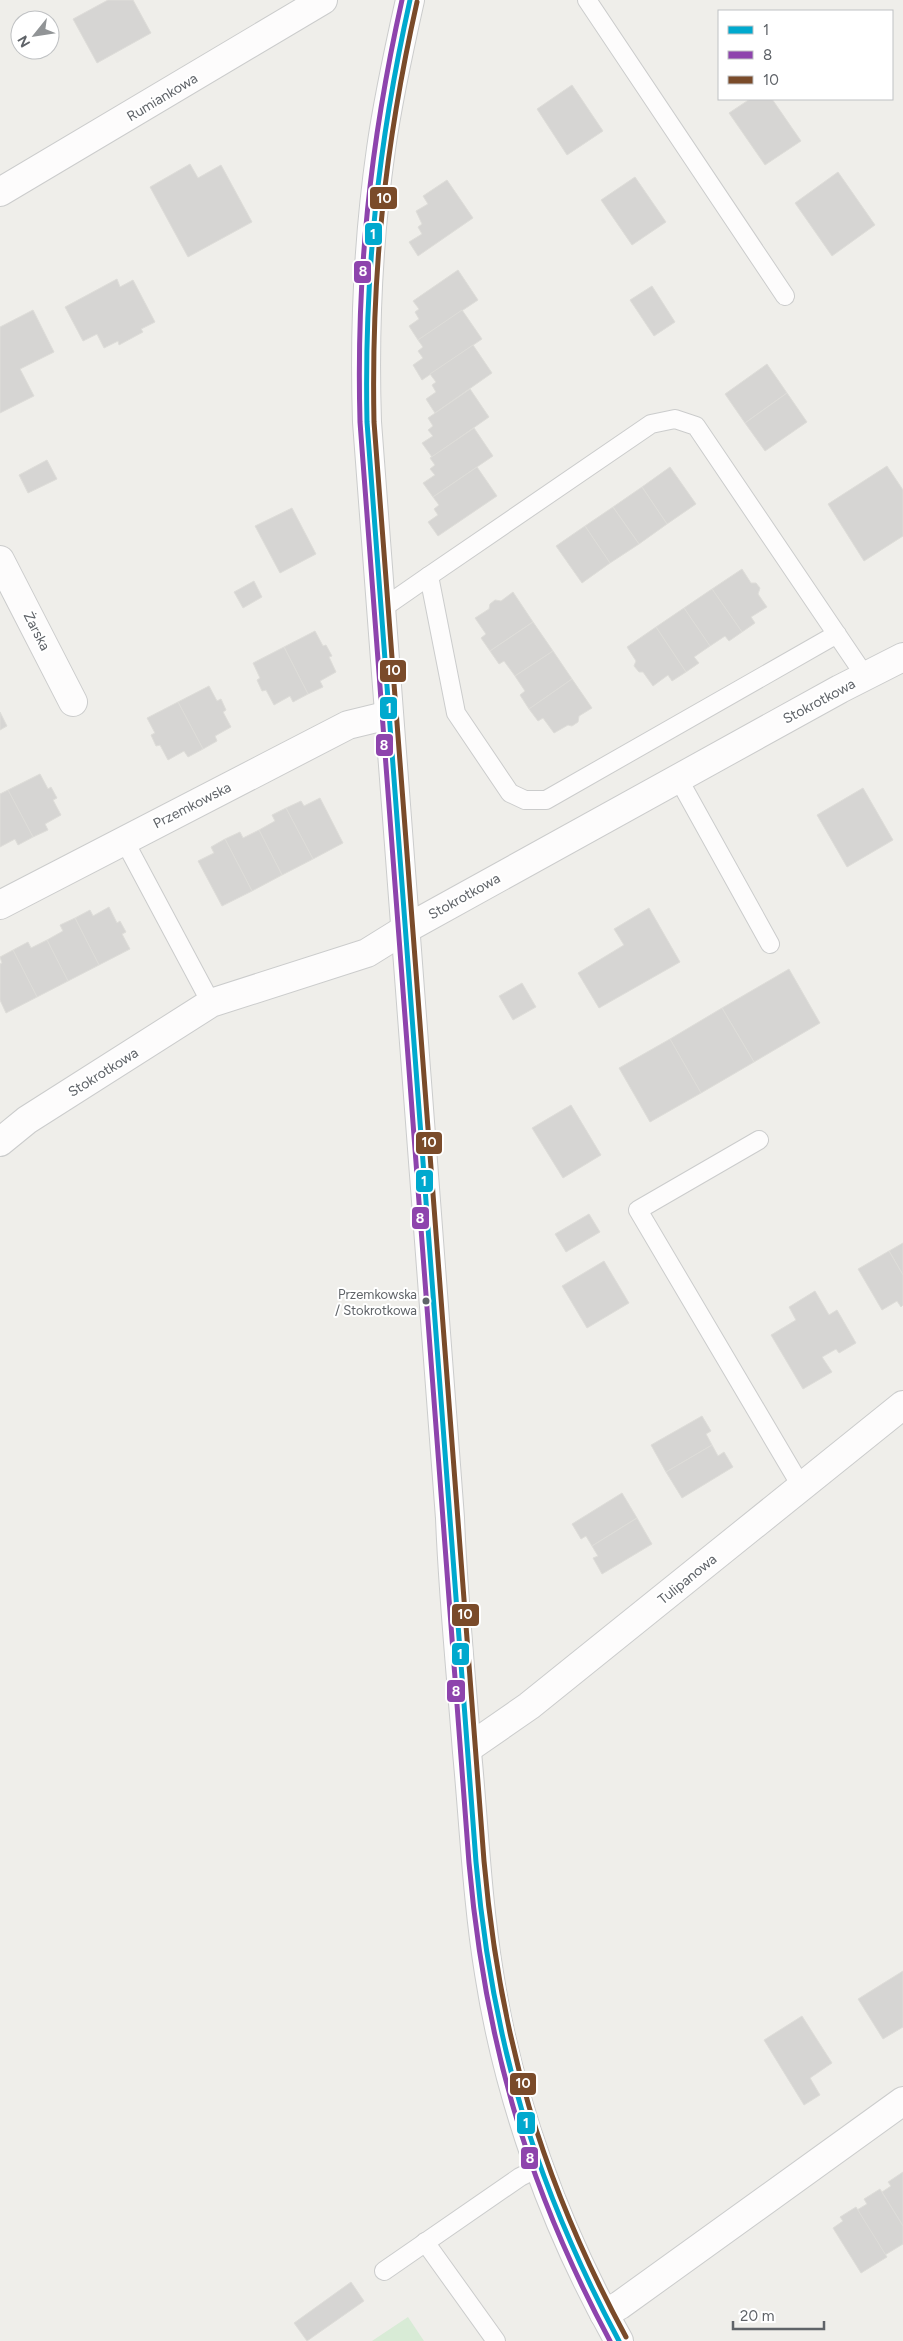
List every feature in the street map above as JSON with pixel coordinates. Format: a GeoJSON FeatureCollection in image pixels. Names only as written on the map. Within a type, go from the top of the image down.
{"type":"FeatureCollection","features":[{"type":"Feature","properties":{"kind":"street","name":"Rumiankowa"},"geometry":{"type":"LineString","coordinates":[[0,192],[323,0]]}},
{"type":"Feature","properties":{"kind":"street"},"geometry":{"type":"LineString","coordinates":[[410,0],[381,149],[370,245],[366,306],[367,422],[450,1518],[452,1575],[478,1891],[488,1971],[501,2036],[525,2124],[577,2262],[618,2341]]}},
{"type":"Feature","properties":{"kind":"street","name":"Żarska"},"geometry":{"type":"LineString","coordinates":[[0,560],[73,702]]}},
{"type":"Feature","properties":{"kind":"street","name":"Stokrotkowa"},"geometry":{"type":"LineString","coordinates":[[0,1142],[28,1120],[211,1003],[367,953],[404,930],[678,778],[903,657]]}},
{"type":"Feature","properties":{"kind":"street","name":"Przemkowska"},"geometry":{"type":"LineString","coordinates":[[0,905],[348,725],[389,715]]}},
{"type":"Feature","properties":{"kind":"street","name":"Tulipanowa"},"geometry":{"type":"LineString","coordinates":[[467,1749],[529,1706],[903,1405]]}},
{"type":"Feature","properties":{"kind":"street"},"geometry":{"type":"LineString","coordinates":[[604,2314],[620,2305],[903,2102]]}},
{"type":"Feature","properties":{"kind":"lane"},"geometry":{"type":"LineString","coordinates":[[588,0],[785,296]]}},
{"type":"Feature","properties":{"kind":"lane"},"geometry":{"type":"LineString","coordinates":[[380,610],[651,424],[675,419],[696,426],[865,676]]}},
{"type":"Feature","properties":{"kind":"lane"},"geometry":{"type":"LineString","coordinates":[[430,576],[456,713],[510,793],[526,800],[546,800],[837,634]]}},
{"type":"Feature","properties":{"kind":"lane"},"geometry":{"type":"LineString","coordinates":[[678,778],[770,944]]}},
{"type":"Feature","properties":{"kind":"lane"},"geometry":{"type":"LineString","coordinates":[[124,840],[211,1003]]}},
{"type":"Feature","properties":{"kind":"lane"},"geometry":{"type":"LineString","coordinates":[[758,1140],[638,1210],[802,1486]]}},
{"type":"Feature","properties":{"kind":"lane"},"geometry":{"type":"LineString","coordinates":[[384,2271],[520,2177],[540,2167]]}},
{"type":"Feature","properties":{"kind":"lane"},"geometry":{"type":"LineString","coordinates":[[425,2242],[496,2341]]}},
{"type":"Feature","properties":{"kind":"green space"},"geometry":{"type":"Polygon","coordinates":[[[408,2317],[424,2341],[372,2341],[408,2317]]]}},
{"type":"Feature","properties":{"kind":"building"},"geometry":{"type":"Polygon","coordinates":[[[108,0],[133,0],[151,33],[97,63],[73,19],[108,0]]]}},
{"type":"Feature","properties":{"kind":"building"},"geometry":{"type":"Polygon","coordinates":[[[572,85],[603,131],[567,155],[537,109],[572,85]]]}},
{"type":"Feature","properties":{"kind":"building"},"geometry":{"type":"Polygon","coordinates":[[[748,100],[773,100],[801,141],[765,165],[729,113],[748,100]]]}},
{"type":"Feature","properties":{"kind":"building"},"geometry":{"type":"Polygon","coordinates":[[[190,164],[198,178],[221,165],[252,222],[188,257],[150,187],[190,164]]]}},
{"type":"Feature","properties":{"kind":"building"},"geometry":{"type":"Polygon","coordinates":[[[838,172],[875,225],[832,256],[795,203],[838,172]]]}},
{"type":"Feature","properties":{"kind":"building"},"geometry":{"type":"Polygon","coordinates":[[[635,177],[666,222],[632,245],[601,200],[635,177]]]}},
{"type":"Feature","properties":{"kind":"building"},"geometry":{"type":"Polygon","coordinates":[[[447,180],[473,218],[418,256],[409,242],[422,234],[418,227],[422,224],[416,211],[428,204],[423,196],[447,180]]]}},
{"type":"Feature","properties":{"kind":"building"},"geometry":{"type":"Polygon","coordinates":[[[458,270],[478,300],[418,340],[409,326],[419,319],[415,312],[419,309],[413,301],[458,270]]]}},
{"type":"Feature","properties":{"kind":"building"},"geometry":{"type":"Polygon","coordinates":[[[117,279],[120,287],[133,280],[155,322],[141,329],[143,332],[119,345],[118,341],[104,348],[97,334],[83,341],[65,307],[117,279]]]}},
{"type":"Feature","properties":{"kind":"building"},"geometry":{"type":"Polygon","coordinates":[[[652,286],[675,322],[654,336],[630,300],[652,286]]]}},
{"type":"Feature","properties":{"kind":"building"},"geometry":{"type":"Polygon","coordinates":[[[33,310],[54,352],[20,369],[34,396],[0,413],[0,327],[33,310]]]}},
{"type":"Feature","properties":{"kind":"building"},"geometry":{"type":"Polygon","coordinates":[[[462,310],[482,339],[422,380],[413,365],[423,358],[418,351],[423,347],[418,340],[462,310]]]}},
{"type":"Feature","properties":{"kind":"building"},"geometry":{"type":"Polygon","coordinates":[[[473,345],[492,373],[435,413],[426,399],[436,392],[432,385],[436,382],[430,374],[473,345]]]}},
{"type":"Feature","properties":{"kind":"building"},"geometry":{"type":"Polygon","coordinates":[[[767,364],[787,393],[745,423],[725,394],[767,364]]]}},
{"type":"Feature","properties":{"kind":"building"},"geometry":{"type":"Polygon","coordinates":[[[470,389],[489,417],[432,457],[422,443],[433,436],[428,430],[433,426],[428,418],[470,389]]]}},
{"type":"Feature","properties":{"kind":"building"},"geometry":{"type":"Polygon","coordinates":[[[787,393],[807,422],[765,451],[745,423],[787,393]]]}},
{"type":"Feature","properties":{"kind":"building"},"geometry":{"type":"Polygon","coordinates":[[[474,428],[493,456],[433,497],[423,483],[435,475],[430,469],[435,465],[430,458],[474,428]]]}},
{"type":"Feature","properties":{"kind":"building"},"geometry":{"type":"Polygon","coordinates":[[[47,460],[57,479],[28,493],[19,475],[47,460]]]}},
{"type":"Feature","properties":{"kind":"building"},"geometry":{"type":"Polygon","coordinates":[[[887,466],[903,490],[903,536],[864,561],[828,504],[887,466]]]}},
{"type":"Feature","properties":{"kind":"building"},"geometry":{"type":"Polygon","coordinates":[[[477,467],[497,496],[438,536],[428,522],[438,515],[434,509],[439,505],[433,497],[477,467]]]}},
{"type":"Feature","properties":{"kind":"building"},"geometry":{"type":"Polygon","coordinates":[[[670,467],[696,504],[667,524],[642,487],[670,467]]]}},
{"type":"Feature","properties":{"kind":"building"},"geometry":{"type":"Polygon","coordinates":[[[642,487],[667,524],[639,544],[613,507],[642,487]]]}},
{"type":"Feature","properties":{"kind":"building"},"geometry":{"type":"Polygon","coordinates":[[[613,507],[639,544],[610,563],[585,526],[613,507]]]}},
{"type":"Feature","properties":{"kind":"building"},"geometry":{"type":"Polygon","coordinates":[[[292,508],[316,554],[280,573],[255,526],[292,508]]]}},
{"type":"Feature","properties":{"kind":"building"},"geometry":{"type":"Polygon","coordinates":[[[585,526],[610,563],[582,583],[556,546],[585,526]]]}},
{"type":"Feature","properties":{"kind":"building"},"geometry":{"type":"Polygon","coordinates":[[[742,569],[751,583],[756,583],[760,588],[758,594],[767,607],[751,617],[755,623],[742,632],[712,589],[742,569]]]}},
{"type":"Feature","properties":{"kind":"building"},"geometry":{"type":"Polygon","coordinates":[[[254,581],[262,597],[243,608],[234,592],[254,581]]]}},
{"type":"Feature","properties":{"kind":"building"},"geometry":{"type":"Polygon","coordinates":[[[712,589],[742,632],[729,641],[725,636],[710,646],[684,608],[712,589]]]}},
{"type":"Feature","properties":{"kind":"building"},"geometry":{"type":"Polygon","coordinates":[[[513,592],[533,622],[490,651],[481,638],[486,634],[475,618],[489,609],[490,604],[495,600],[501,601],[513,592]]]}},
{"type":"Feature","properties":{"kind":"building"},"geometry":{"type":"Polygon","coordinates":[[[684,608],[710,646],[694,657],[699,663],[686,672],[656,627],[684,608]]]}},
{"type":"Feature","properties":{"kind":"building"},"geometry":{"type":"Polygon","coordinates":[[[533,622],[553,651],[515,676],[504,661],[499,664],[490,651],[533,622]]]}},
{"type":"Feature","properties":{"kind":"building"},"geometry":{"type":"Polygon","coordinates":[[[656,627],[686,672],[672,681],[668,675],[653,686],[643,672],[639,672],[634,666],[636,661],[627,647],[656,627]]]}},
{"type":"Feature","properties":{"kind":"building"},"geometry":{"type":"Polygon","coordinates":[[[315,631],[323,646],[326,645],[332,656],[329,657],[336,672],[320,681],[323,687],[308,694],[284,647],[315,631]]]}},
{"type":"Feature","properties":{"kind":"building"},"geometry":{"type":"Polygon","coordinates":[[[284,647],[308,694],[293,702],[290,696],[274,705],[266,690],[262,691],[257,680],[260,678],[253,663],[284,647]]]}},
{"type":"Feature","properties":{"kind":"building"},"geometry":{"type":"Polygon","coordinates":[[[553,651],[572,679],[529,709],[520,695],[525,691],[515,676],[553,651]]]}},
{"type":"Feature","properties":{"kind":"building"},"geometry":{"type":"Polygon","coordinates":[[[572,679],[592,708],[579,716],[578,722],[572,726],[568,725],[554,733],[543,718],[538,721],[529,709],[572,679]]]}},
{"type":"Feature","properties":{"kind":"building"},"geometry":{"type":"Polygon","coordinates":[[[209,686],[217,701],[221,699],[226,710],[223,712],[231,727],[215,736],[217,741],[203,749],[178,702],[209,686]]]}},
{"type":"Feature","properties":{"kind":"building"},"geometry":{"type":"Polygon","coordinates":[[[178,702],[203,749],[188,757],[184,751],[168,760],[160,745],[156,746],[151,735],[155,733],[147,718],[178,702]]]}},
{"type":"Feature","properties":{"kind":"building"},"geometry":{"type":"Polygon","coordinates":[[[0,712],[7,726],[0,730],[0,712]]]}},
{"type":"Feature","properties":{"kind":"building"},"geometry":{"type":"Polygon","coordinates":[[[40,774],[48,789],[51,787],[57,798],[53,800],[61,815],[45,824],[48,830],[33,837],[8,790],[40,774]]]}},
{"type":"Feature","properties":{"kind":"building"},"geometry":{"type":"Polygon","coordinates":[[[863,788],[893,840],[847,867],[817,815],[863,788]]]}},
{"type":"Feature","properties":{"kind":"building"},"geometry":{"type":"Polygon","coordinates":[[[8,790],[33,837],[18,845],[15,839],[0,847],[0,794],[8,790]]]}},
{"type":"Feature","properties":{"kind":"building"},"geometry":{"type":"Polygon","coordinates":[[[320,798],[343,843],[313,859],[286,808],[301,801],[304,806],[320,798]]]}},
{"type":"Feature","properties":{"kind":"building"},"geometry":{"type":"Polygon","coordinates":[[[286,808],[313,859],[282,875],[259,830],[275,821],[272,815],[286,808]]]}},
{"type":"Feature","properties":{"kind":"building"},"geometry":{"type":"Polygon","coordinates":[[[259,830],[282,875],[252,891],[225,839],[240,832],[243,838],[259,830]]]}},
{"type":"Feature","properties":{"kind":"building"},"geometry":{"type":"Polygon","coordinates":[[[225,839],[252,891],[222,906],[198,861],[214,853],[211,847],[225,839]]]}},
{"type":"Feature","properties":{"kind":"building"},"geometry":{"type":"Polygon","coordinates":[[[109,907],[117,923],[120,921],[126,932],[122,934],[130,949],[99,965],[75,918],[90,910],[93,916],[109,907]]]}},
{"type":"Feature","properties":{"kind":"building"},"geometry":{"type":"Polygon","coordinates":[[[649,908],[680,962],[599,1008],[578,973],[624,945],[614,929],[649,908]]]}},
{"type":"Feature","properties":{"kind":"building"},"geometry":{"type":"Polygon","coordinates":[[[75,918],[99,965],[68,981],[47,940],[63,931],[60,925],[75,918]]]}},
{"type":"Feature","properties":{"kind":"building"},"geometry":{"type":"Polygon","coordinates":[[[47,940],[68,981],[37,997],[13,950],[28,942],[31,948],[47,940]]]}},
{"type":"Feature","properties":{"kind":"building"},"geometry":{"type":"Polygon","coordinates":[[[13,950],[37,997],[6,1013],[0,1000],[0,964],[2,963],[0,957],[13,950]]]}},
{"type":"Feature","properties":{"kind":"building"},"geometry":{"type":"Polygon","coordinates":[[[789,969],[820,1023],[754,1062],[722,1008],[789,969]]]}},
{"type":"Feature","properties":{"kind":"building"},"geometry":{"type":"Polygon","coordinates":[[[522,983],[536,1007],[513,1020],[499,996],[522,983]]]}},
{"type":"Feature","properties":{"kind":"building"},"geometry":{"type":"Polygon","coordinates":[[[722,1008],[754,1062],[701,1093],[670,1039],[722,1008]]]}},
{"type":"Feature","properties":{"kind":"building"},"geometry":{"type":"Polygon","coordinates":[[[670,1039],[701,1093],[650,1122],[619,1068],[670,1039]]]}},
{"type":"Feature","properties":{"kind":"building"},"geometry":{"type":"Polygon","coordinates":[[[571,1105],[601,1155],[563,1178],[532,1128],[571,1105]]]}},
{"type":"Feature","properties":{"kind":"building"},"geometry":{"type":"Polygon","coordinates":[[[589,1214],[600,1232],[566,1252],[555,1234],[589,1214]]]}},
{"type":"Feature","properties":{"kind":"building"},"geometry":{"type":"Polygon","coordinates":[[[903,1243],[903,1275],[889,1251],[903,1243]]]}},
{"type":"Feature","properties":{"kind":"building"},"geometry":{"type":"Polygon","coordinates":[[[889,1251],[903,1275],[903,1305],[901,1307],[897,1301],[882,1310],[858,1269],[889,1251]]]}},
{"type":"Feature","properties":{"kind":"building"},"geometry":{"type":"Polygon","coordinates":[[[604,1261],[629,1303],[587,1328],[562,1286],[604,1261]]]}},
{"type":"Feature","properties":{"kind":"building"},"geometry":{"type":"Polygon","coordinates":[[[815,1291],[829,1315],[837,1310],[856,1343],[839,1353],[836,1349],[822,1357],[832,1372],[803,1389],[771,1335],[796,1320],[789,1307],[815,1291]]]}},
{"type":"Feature","properties":{"kind":"building"},"geometry":{"type":"Polygon","coordinates":[[[702,1416],[711,1431],[706,1434],[712,1445],[666,1472],[651,1445],[702,1416]]]}},
{"type":"Feature","properties":{"kind":"building"},"geometry":{"type":"Polygon","coordinates":[[[712,1445],[718,1456],[724,1452],[733,1467],[682,1498],[666,1472],[712,1445]]]}},
{"type":"Feature","properties":{"kind":"building"},"geometry":{"type":"Polygon","coordinates":[[[622,1493],[637,1518],[592,1546],[586,1536],[581,1539],[572,1524],[622,1493]]]}},
{"type":"Feature","properties":{"kind":"building"},"geometry":{"type":"Polygon","coordinates":[[[637,1518],[652,1544],[602,1574],[593,1558],[598,1556],[592,1546],[637,1518]]]}},
{"type":"Feature","properties":{"kind":"building"},"geometry":{"type":"Polygon","coordinates":[[[903,1971],[903,2027],[883,2039],[858,1999],[903,1971]]]}},
{"type":"Feature","properties":{"kind":"building"},"geometry":{"type":"Polygon","coordinates":[[[802,2016],[832,2063],[810,2078],[820,2095],[804,2105],[764,2040],[802,2016]]]}},
{"type":"Feature","properties":{"kind":"building"},"geometry":{"type":"Polygon","coordinates":[[[903,2172],[903,2226],[882,2192],[891,2186],[888,2182],[903,2172]]]}},
{"type":"Feature","properties":{"kind":"building"},"geometry":{"type":"Polygon","coordinates":[[[880,2189],[903,2226],[903,2244],[885,2255],[857,2210],[867,2204],[864,2199],[880,2189]]]}},
{"type":"Feature","properties":{"kind":"building"},"geometry":{"type":"Polygon","coordinates":[[[856,2207],[887,2257],[861,2273],[833,2228],[843,2221],[840,2217],[856,2207]]]}},
{"type":"Feature","properties":{"kind":"building"},"geometry":{"type":"Polygon","coordinates":[[[351,2282],[364,2301],[307,2341],[294,2323],[351,2282]]]}},
{"type":"Feature","properties":{"kind":"transit line","name":"8"},"geometry":{"type":"LineString","coordinates":[[402,0],[381,106],[368,210],[360,315],[360,422],[469,1863],[476,1928],[486,1991],[498,2051],[514,2110],[533,2168],[555,2225],[580,2283],[610,2341]]}},
{"type":"Feature","properties":{"kind":"transit line","name":"1"},"geometry":{"type":"LineString","coordinates":[[410,0],[389,106],[375,210],[368,314],[367,422],[476,1862],[483,1927],[493,1990],[506,2051],[522,2109],[563,2225],[619,2341]]}},
{"type":"Feature","properties":{"kind":"transit line","name":"10"},"geometry":{"type":"LineString","coordinates":[[417,2],[396,107],[382,210],[375,314],[374,422],[484,1861],[491,1926],[501,1988],[529,2107],[570,2221],[596,2279],[626,2337]]}},
{"type":"Feature","properties":{"kind":"place","name":"Przemkowska / Stokrotkowa"},"geometry":{"type":"Point","coordinates":[426,1301]}}]}
